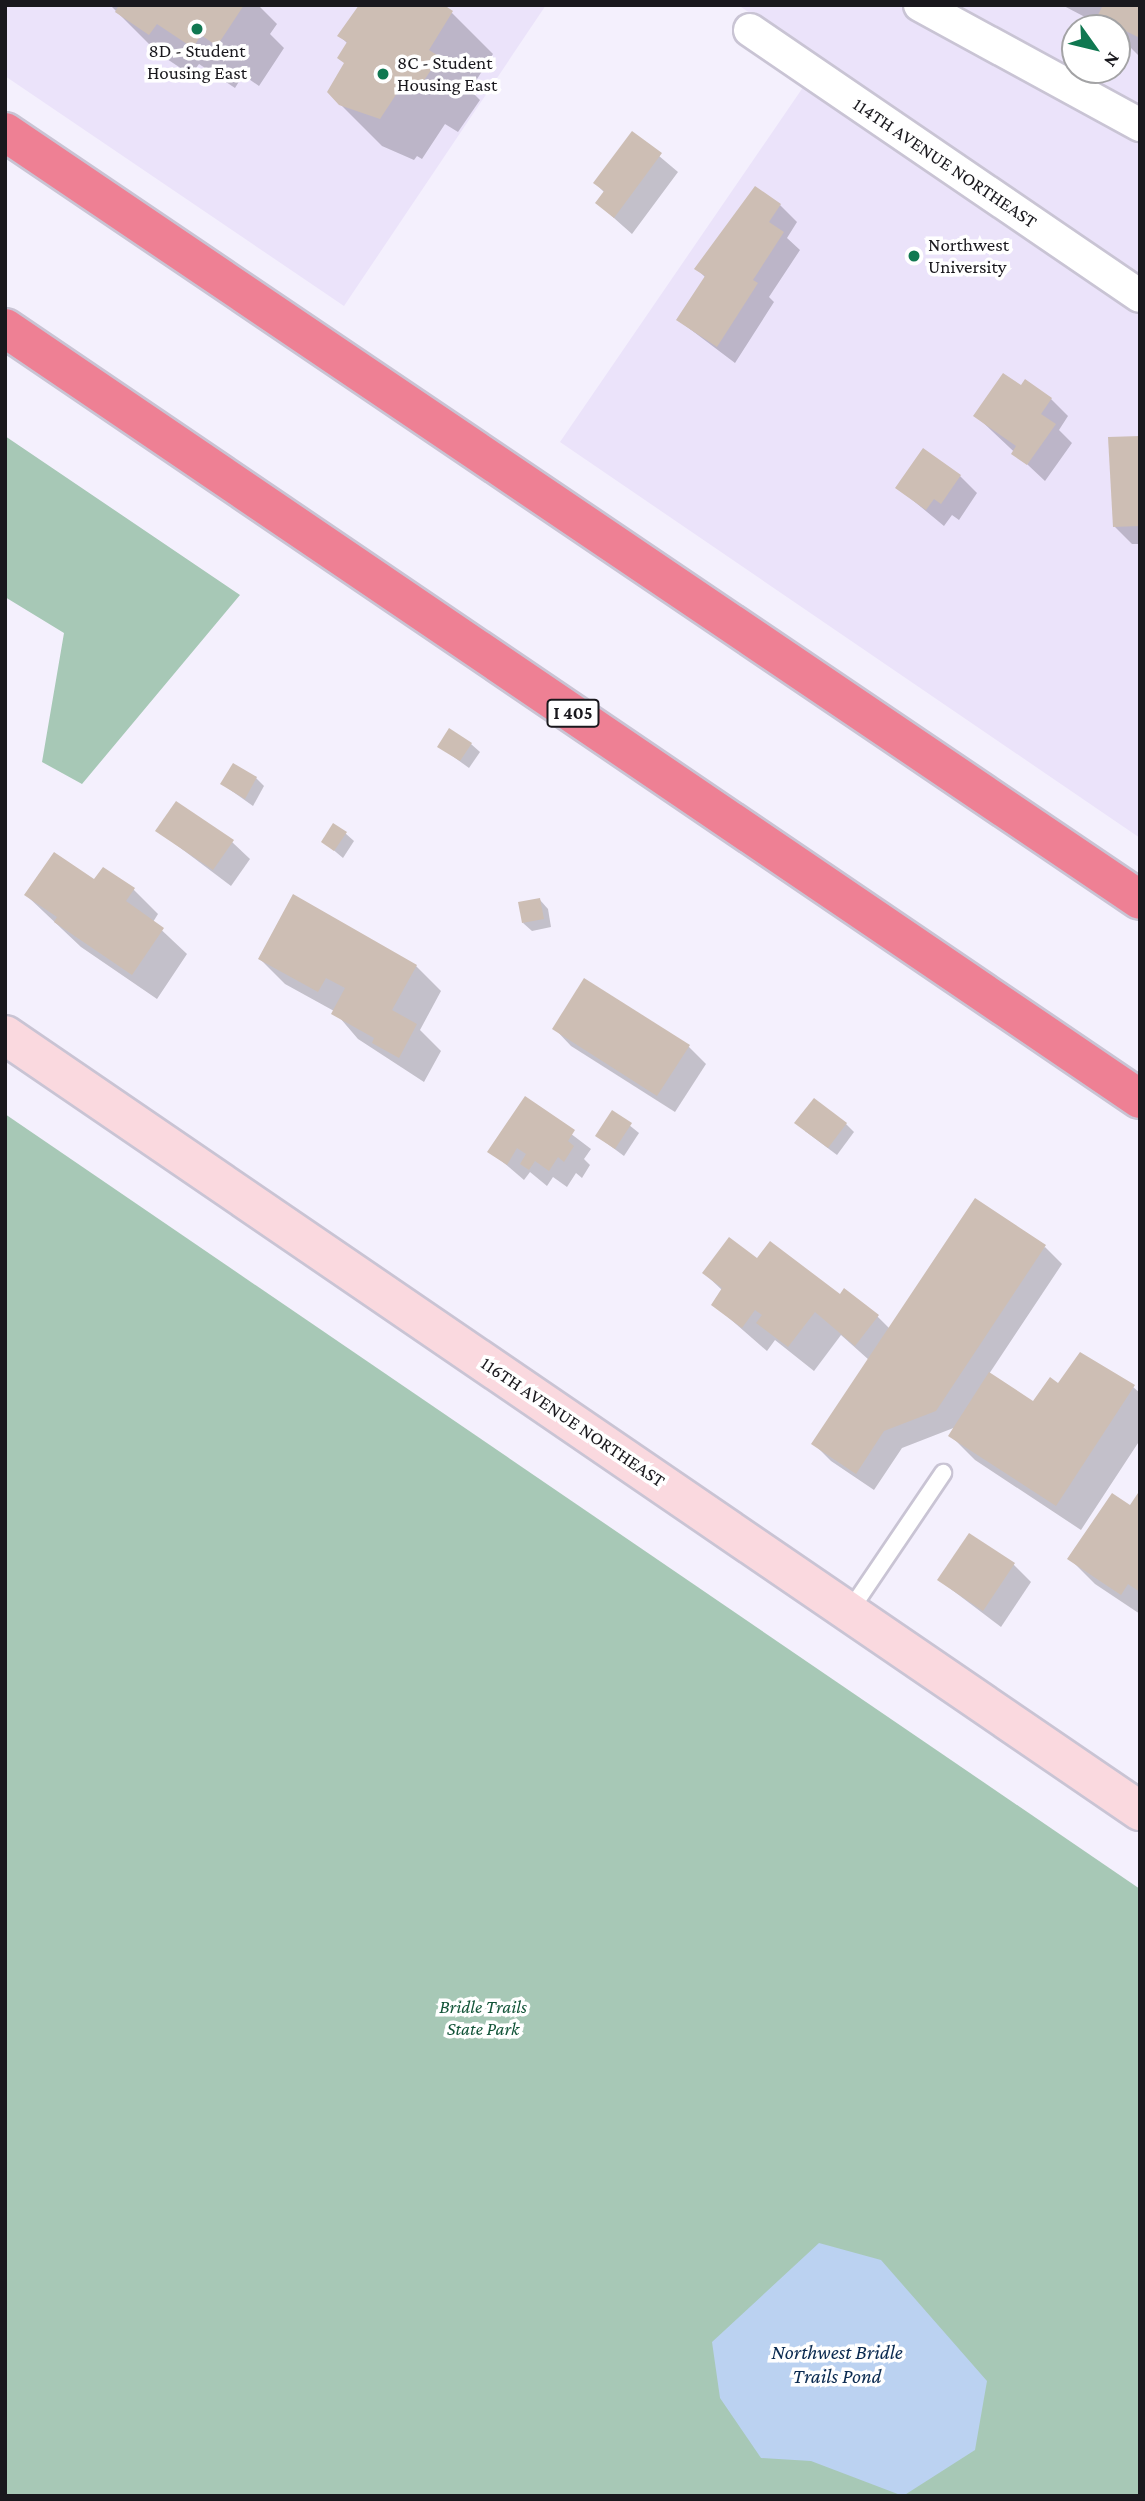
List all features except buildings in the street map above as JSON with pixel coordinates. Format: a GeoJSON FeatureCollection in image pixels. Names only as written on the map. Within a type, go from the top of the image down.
{"type":"FeatureCollection","features":[{"type":"Feature","properties":{"kind":"highway"},"geometry":{"type":"LineString","coordinates":[[5,132],[1140,900]]}},
{"type":"Feature","properties":{"kind":"highway","name":"I 405"},"geometry":{"type":"LineString","coordinates":[[5,328],[1140,1099]]}},
{"type":"Feature","properties":{"kind":"street"},"geometry":{"type":"LineString","coordinates":[[920,5],[1140,125]]}},
{"type":"Feature","properties":{"kind":"street","name":"114TH AVENUE NORTHEAST"},"geometry":{"type":"LineString","coordinates":[[750,30],[1140,296]]}},
{"type":"Feature","properties":{"kind":"street","name":"116TH AVENUE NORTHEAST"},"geometry":{"type":"LineString","coordinates":[[5,1035],[1140,1811]]}},
{"type":"Feature","properties":{"kind":"lane"},"geometry":{"type":"LineString","coordinates":[[849,1612],[943,1473]]}},
{"type":"Feature","properties":{"kind":"shaded area"},"geometry":{"type":"Polygon","coordinates":[[[5,5],[546,5],[344,306],[5,76],[5,5]]]}},
{"type":"Feature","properties":{"kind":"shaded area","name":"Northwest University"},"geometry":{"type":"Polygon","coordinates":[[[738,5],[1140,5],[1140,838],[560,442],[821,61],[738,5]]]}},
{"type":"Feature","properties":{"kind":"green space"},"geometry":{"type":"Polygon","coordinates":[[[5,436],[240,595],[82,784],[42,762],[64,633],[5,597],[5,436]]]}},
{"type":"Feature","properties":{"kind":"green space","name":"Bridle Trails State Park"},"geometry":{"type":"Polygon","coordinates":[[[5,1114],[1140,1889],[1140,2496],[5,2496],[5,1114]]]}},
{"type":"Feature","properties":{"kind":"water","name":"Northwest Bridle Trails Pond"},"geometry":{"type":"Polygon","coordinates":[[[819,2243],[881,2260],[987,2381],[975,2450],[903,2496],[811,2461],[761,2458],[720,2398],[712,2342],[819,2243]]]}},
{"type":"Feature","properties":{"kind":"place","name":"8D - Student Housing East"},"geometry":{"type":"Point","coordinates":[197,29]}},
{"type":"Feature","properties":{"kind":"place","name":"8C - Student Housing East"},"geometry":{"type":"Point","coordinates":[383,74]}},
{"type":"Feature","properties":{"kind":"place","name":"Northwest University"},"geometry":{"type":"Point","coordinates":[914,256]}}]}
